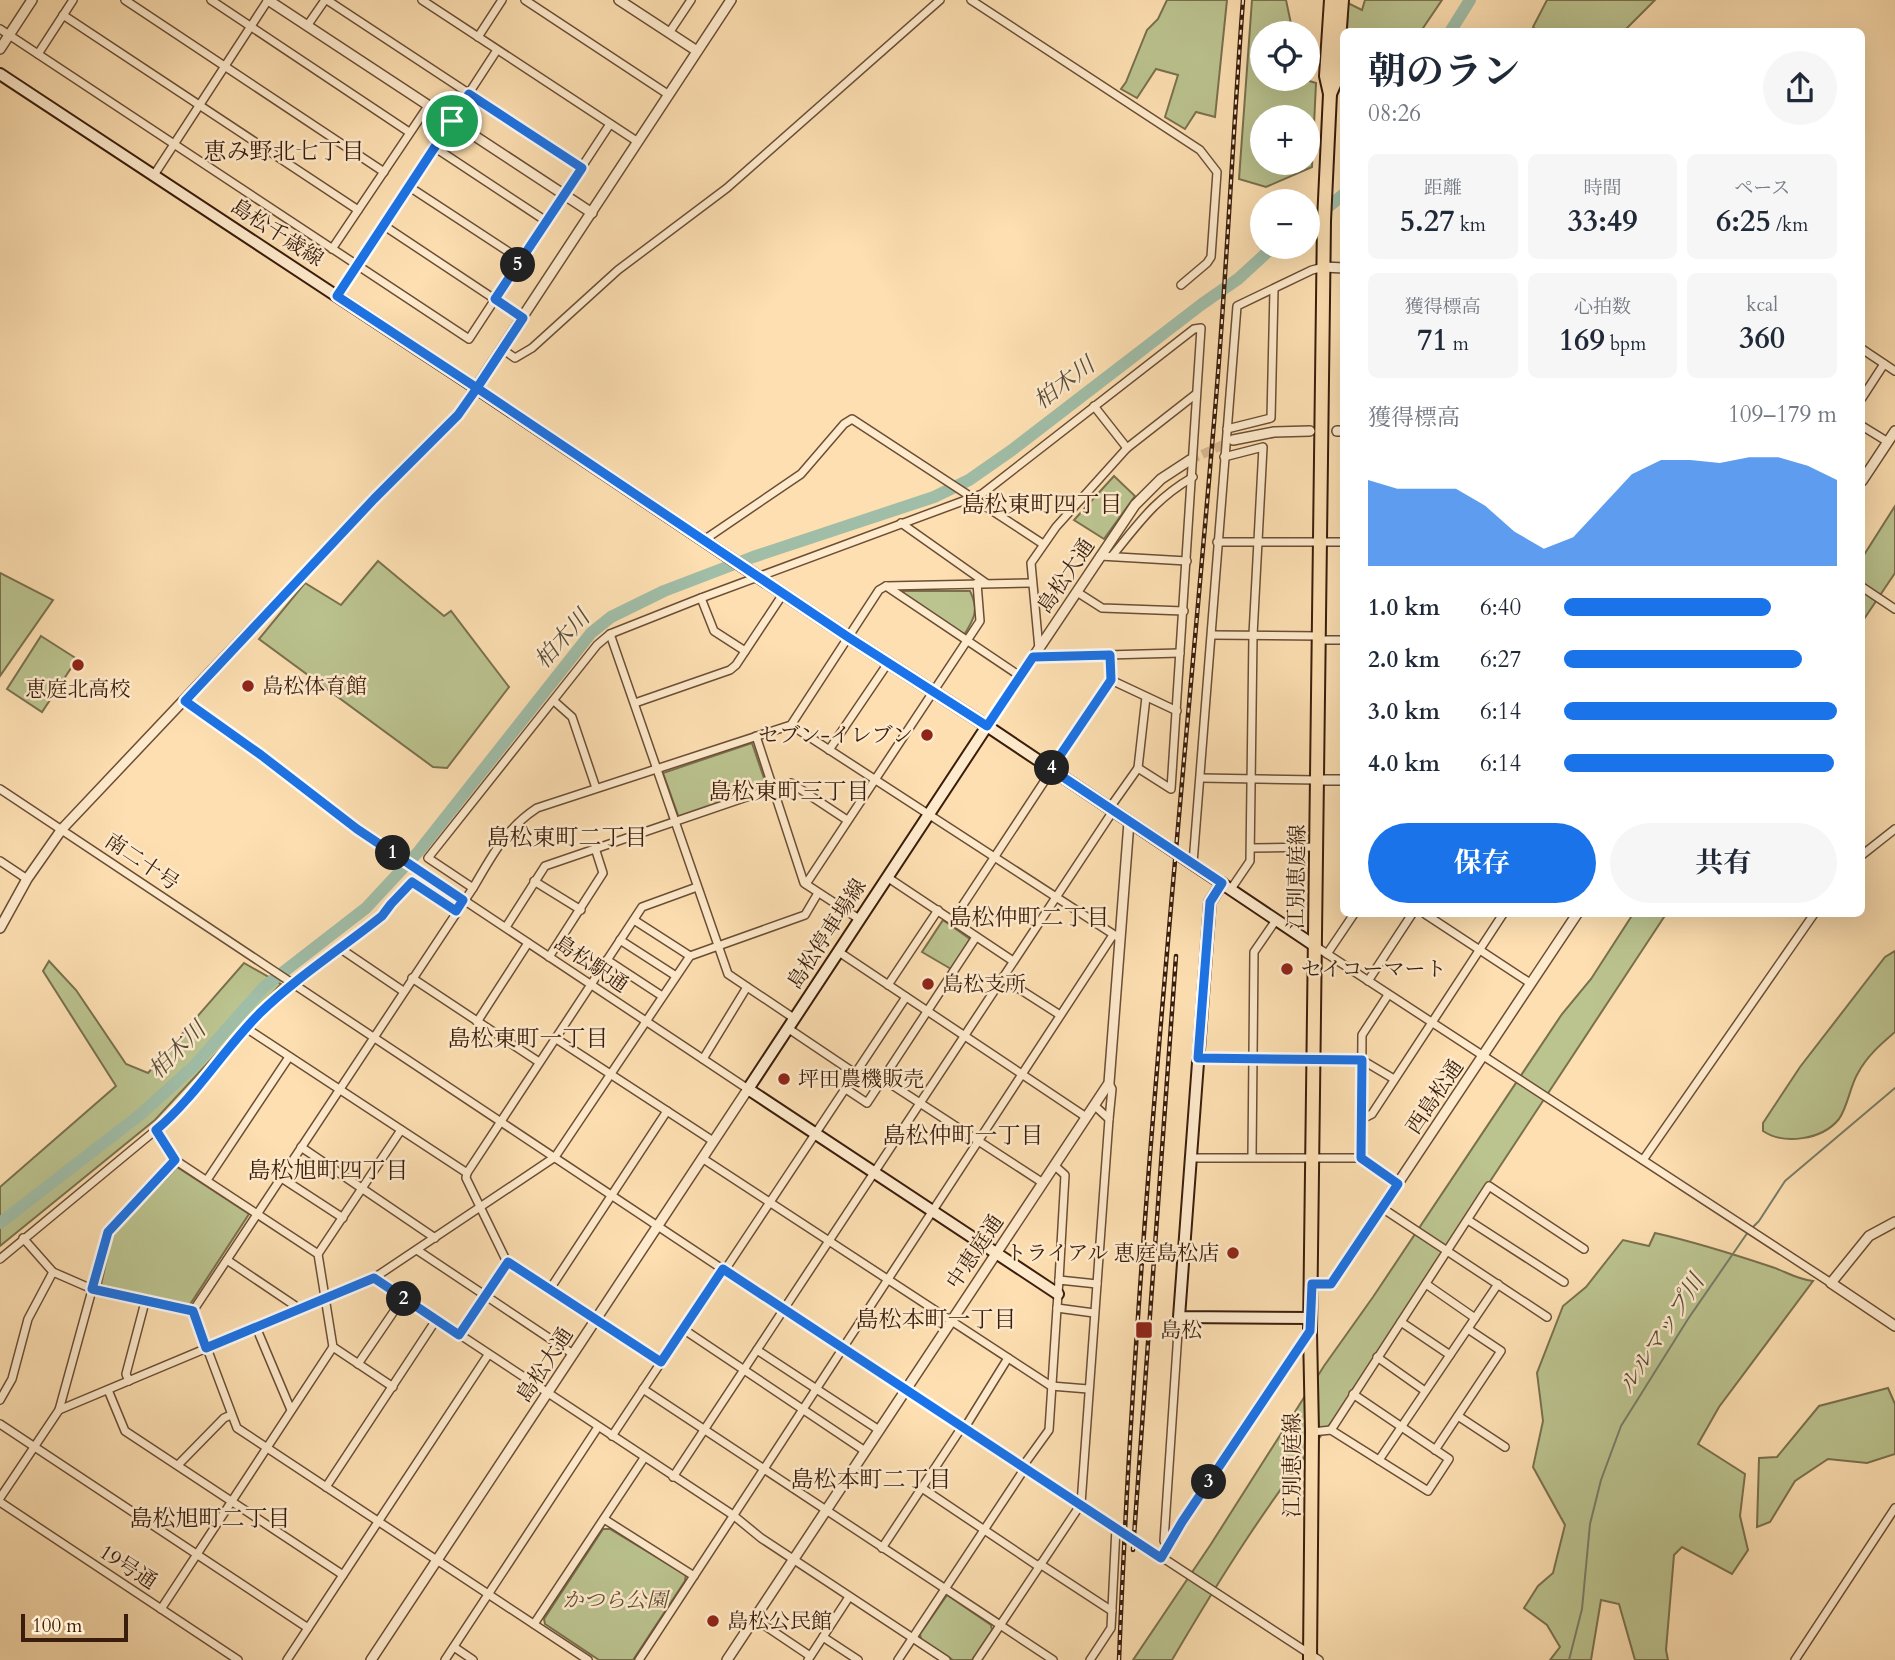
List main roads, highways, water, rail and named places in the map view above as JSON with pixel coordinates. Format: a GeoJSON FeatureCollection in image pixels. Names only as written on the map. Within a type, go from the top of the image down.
{"type":"FeatureCollection","features":[{"type":"Feature","properties":{"kind":"main road","name":"江別恵庭線"},"geometry":{"type":"LineString","coordinates":[[1313,1658],[1311,1324],[1315,946],[1324,221],[1330,94],[1326,76],[1331,0]]}},
{"type":"Feature","properties":{"kind":"main road","name":"江別恵庭線"},"geometry":{"type":"LineString","coordinates":[[1330,94],[1336,80],[1342,0]]}},
{"type":"Feature","properties":{"kind":"main road","name":"島松千歳線"},"geometry":{"type":"LineString","coordinates":[[0,74],[477,388],[848,637],[987,726]]}},
{"type":"Feature","properties":{"kind":"main road"},"geometry":{"type":"LineString","coordinates":[[987,726],[1315,946]]}},
{"type":"Feature","properties":{"kind":"main road","name":"島松停車場線"},"geometry":{"type":"LineString","coordinates":[[987,726],[748,1089],[1058,1294]]}},
{"type":"Feature","properties":{"kind":"main road"},"geometry":{"type":"LineString","coordinates":[[1226,886],[1210,902],[1179,1317],[1311,1324]]}},
{"type":"Feature","properties":{"kind":"waterway","name":"柏木川"},"geometry":{"type":"LineString","coordinates":[[1452,28],[1470,0]]}},
{"type":"Feature","properties":{"kind":"waterway","name":"柏木川"},"geometry":{"type":"LineString","coordinates":[[1320,213],[1340,197]]}},
{"type":"Feature","properties":{"kind":"waterway","name":"柏木川"},"geometry":{"type":"LineString","coordinates":[[0,1223],[141,1114],[194,1066],[264,987],[366,908],[419,851],[591,633],[611,617],[664,591],[753,557],[934,497],[969,480],[1238,279],[1260,259]]}},
{"type":"Feature","properties":{"kind":"waterway","name":"ルルマップ川"},"geometry":{"type":"LineString","coordinates":[[1752,1228],[1785,1181],[1895,1088]]}},
{"type":"Feature","properties":{"kind":"waterway","name":"ルルマップ川"},"geometry":{"type":"LineString","coordinates":[[1569,1660],[1582,1609],[1590,1524],[1601,1480],[1621,1426],[1688,1319],[1748,1232]]}},
{"type":"Feature","properties":{"kind":"tunnel"},"geometry":{"type":"LineString","coordinates":[[1190,460],[1233,440]]}},
{"type":"Feature","properties":{"kind":"railway"},"geometry":{"type":"LineString","coordinates":[[1119,1660],[1126,1506],[1147,1199],[1218,380],[1243,0]]}},
{"type":"Feature","properties":{"kind":"railway"},"geometry":{"type":"LineString","coordinates":[[1133,1550],[1176,956]]}},
{"type":"Feature","properties":{"kind":"place","name":"恵庭北高校"},"geometry":{"type":"Point","coordinates":[78,665]}},
{"type":"Feature","properties":{"kind":"place","name":"島松体育館"},"geometry":{"type":"Point","coordinates":[248,686]}},
{"type":"Feature","properties":{"kind":"place","name":"セブン-イレブン"},"geometry":{"type":"Point","coordinates":[927,735]}},
{"type":"Feature","properties":{"kind":"place","name":"セイコーマート"},"geometry":{"type":"Point","coordinates":[1287,969]}},
{"type":"Feature","properties":{"kind":"place","name":"島松支所"},"geometry":{"type":"Point","coordinates":[928,984]}},
{"type":"Feature","properties":{"kind":"place","name":"坪田農機販売"},"geometry":{"type":"Point","coordinates":[784,1079]}},
{"type":"Feature","properties":{"kind":"place","name":"トライアル 恵庭島松店"},"geometry":{"type":"Point","coordinates":[1233,1253]}},
{"type":"Feature","properties":{"kind":"place","name":"島松"},"geometry":{"type":"Point","coordinates":[1144,1330]}},
{"type":"Feature","properties":{"kind":"place","name":"島松公民館"},"geometry":{"type":"Point","coordinates":[713,1621]}},
{"type":"Feature","properties":{"kind":"district","name":"恵み野北七丁目"},"geometry":{"type":"Point","coordinates":[284,151]}},
{"type":"Feature","properties":{"kind":"district","name":"島松東町四丁目"},"geometry":{"type":"Point","coordinates":[1042,504]}},
{"type":"Feature","properties":{"kind":"district","name":"島松東町三丁目"},"geometry":{"type":"Point","coordinates":[789,791]}},
{"type":"Feature","properties":{"kind":"district","name":"島松東町二丁目"},"geometry":{"type":"Point","coordinates":[567,837]}},
{"type":"Feature","properties":{"kind":"district","name":"島松仲町二丁目"},"geometry":{"type":"Point","coordinates":[1029,917]}},
{"type":"Feature","properties":{"kind":"district","name":"島松東町一丁目"},"geometry":{"type":"Point","coordinates":[528,1038]}},
{"type":"Feature","properties":{"kind":"district","name":"島松仲町一丁目"},"geometry":{"type":"Point","coordinates":[963,1135]}},
{"type":"Feature","properties":{"kind":"district","name":"島松旭町四丁目"},"geometry":{"type":"Point","coordinates":[328,1170]}},
{"type":"Feature","properties":{"kind":"district","name":"島松本町一丁目"},"geometry":{"type":"Point","coordinates":[936,1319]}},
{"type":"Feature","properties":{"kind":"district","name":"島松本町二丁目"},"geometry":{"type":"Point","coordinates":[871,1479]}},
{"type":"Feature","properties":{"kind":"district","name":"島松旭町二丁目"},"geometry":{"type":"Point","coordinates":[210,1518]}},
{"type":"Feature","properties":{"kind":"park label","name":"かつら公園"},"geometry":{"type":"Point","coordinates":[615,1600]}}]}
